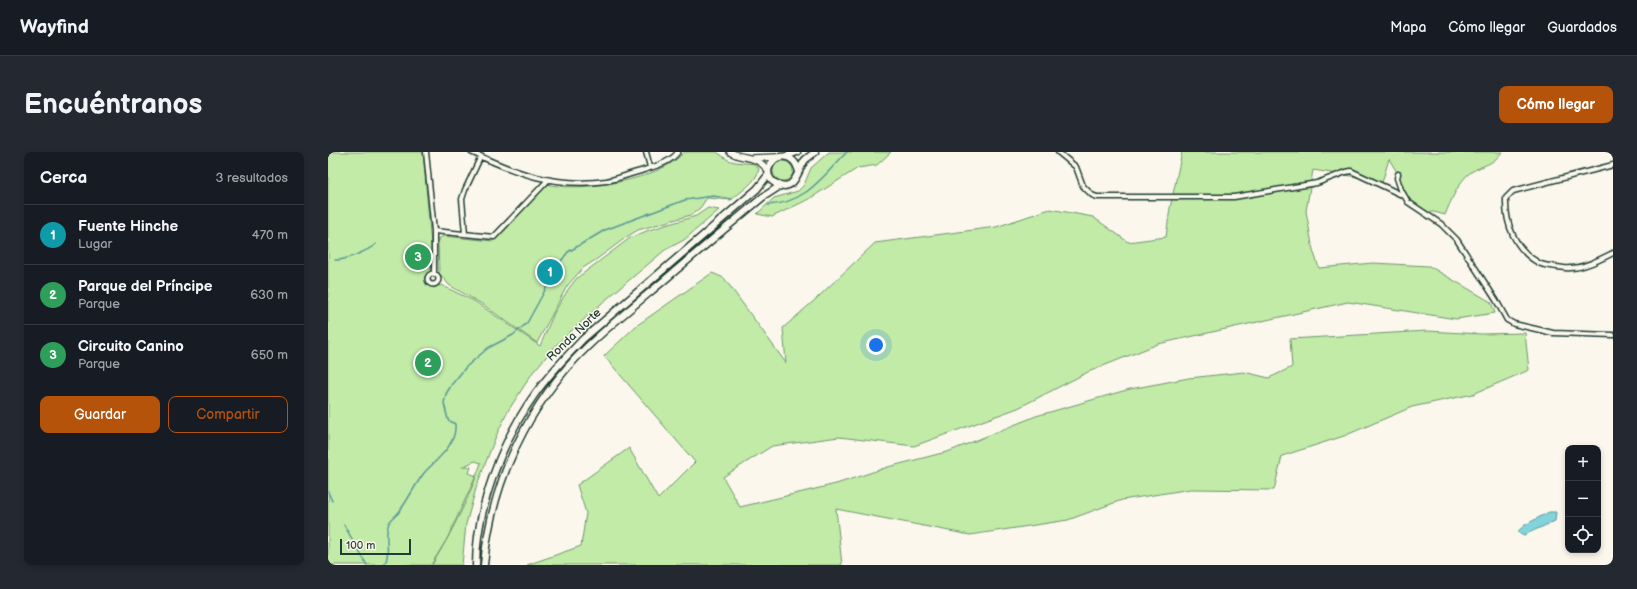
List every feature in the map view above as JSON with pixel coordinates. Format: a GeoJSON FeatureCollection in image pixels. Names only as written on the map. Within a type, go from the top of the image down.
{"type":"FeatureCollection","features":[{"type":"Feature","properties":{"kind":"highway"},"geometry":{"type":"LineString","coordinates":[[777,157],[786,156],[797,152]]}},
{"type":"Feature","properties":{"kind":"highway","name":"Ronda Norte"},"geometry":{"type":"LineString","coordinates":[[484,565],[494,507],[507,465],[529,422],[556,382],[587,346],[763,197],[780,186],[786,186],[793,183],[797,178],[798,171],[806,160],[815,152]]}},
{"type":"Feature","properties":{"kind":"highway"},"geometry":{"type":"LineString","coordinates":[[786,156],[797,164],[798,171]]}},
{"type":"Feature","properties":{"kind":"highway","name":"Ronda Norte"},"geometry":{"type":"LineString","coordinates":[[476,565],[479,530],[490,484],[508,440],[534,395],[557,366],[583,339],[757,189],[768,172],[770,163],[777,157]]}},
{"type":"Feature","properties":{"kind":"highway"},"geometry":{"type":"LineString","coordinates":[[768,172],[772,182],[780,186]]}},
{"type":"Feature","properties":{"kind":"main road"},"geometry":{"type":"LineString","coordinates":[[730,152],[736,156],[757,160],[768,172]]}},
{"type":"Feature","properties":{"kind":"main road"},"geometry":{"type":"LineString","coordinates":[[749,158],[777,157]]}},
{"type":"Feature","properties":{"kind":"street"},"geometry":{"type":"LineString","coordinates":[[426,152],[434,231],[434,274]]}},
{"type":"Feature","properties":{"kind":"street"},"geometry":{"type":"LineString","coordinates":[[471,152],[512,171],[548,180],[574,183],[606,181],[650,168],[666,163],[678,152]]}},
{"type":"Feature","properties":{"kind":"street"},"geometry":{"type":"LineString","coordinates":[[646,152],[650,168]]}},
{"type":"Feature","properties":{"kind":"street"},"geometry":{"type":"LineString","coordinates":[[1058,152],[1076,167],[1083,186],[1092,195],[1097,197],[1234,196],[1316,183],[1346,172],[1351,172],[1404,196]]}},
{"type":"Feature","properties":{"kind":"street"},"geometry":{"type":"LineString","coordinates":[[465,234],[462,200],[465,190],[481,156]]}},
{"type":"Feature","properties":{"kind":"street"},"geometry":{"type":"LineString","coordinates":[[1613,165],[1513,191],[1506,198],[1505,209],[1509,226],[1517,244],[1540,264],[1570,269],[1596,262],[1613,253]]}},
{"type":"Feature","properties":{"kind":"street"},"geometry":{"type":"LineString","coordinates":[[1398,174],[1397,178],[1408,202],[1441,224],[1457,240],[1496,300],[1507,320],[1514,324],[1553,333],[1613,335]]}},
{"type":"Feature","properties":{"kind":"street"},"geometry":{"type":"LineString","coordinates":[[538,178],[541,186]]}},
{"type":"Feature","properties":{"kind":"street"},"geometry":{"type":"LineString","coordinates":[[434,231],[494,237],[548,180]]}},
{"type":"Feature","properties":{"kind":"green space"},"geometry":{"type":"Polygon","coordinates":[[[328,152],[423,152],[433,268],[426,277],[427,284],[434,288],[441,285],[474,301],[540,346],[554,313],[577,278],[630,238],[649,230],[696,216],[708,208],[719,210],[684,240],[665,250],[602,303],[558,343],[533,372],[508,411],[496,436],[477,485],[466,524],[462,565],[432,565],[446,541],[431,565],[328,565],[328,152]],[[475,461],[462,467],[471,467],[469,473],[476,476],[481,463],[475,461]],[[476,476],[448,537],[465,503],[476,476]]]}},
{"type":"Feature","properties":{"kind":"green space"},"geometry":{"type":"Polygon","coordinates":[[[684,152],[717,152],[728,160],[755,164],[759,169],[751,183],[731,200],[707,198],[700,208],[691,215],[638,230],[583,268],[567,286],[537,343],[482,304],[449,285],[439,273],[438,239],[443,236],[493,241],[546,184],[578,187],[619,182],[658,170],[673,162],[684,152]]]}},
{"type":"Feature","properties":{"kind":"green space"},"geometry":{"type":"Polygon","coordinates":[[[829,152],[891,152],[877,165],[858,168],[809,199],[772,217],[757,214],[774,198],[798,191],[804,185],[811,168],[829,152]]]}},
{"type":"Feature","properties":{"kind":"green space"},"geometry":{"type":"Polygon","coordinates":[[[1182,152],[1502,152],[1495,160],[1471,172],[1463,180],[1455,192],[1445,215],[1434,212],[1426,212],[1408,198],[1398,174],[1389,159],[1381,186],[1363,178],[1313,170],[1306,211],[1313,250],[1319,268],[1373,263],[1429,266],[1491,302],[1495,313],[1456,319],[1348,302],[1158,344],[1088,372],[1018,408],[914,446],[839,437],[772,446],[723,477],[740,507],[836,484],[888,467],[950,451],[1036,416],[1130,389],[1189,378],[1244,372],[1269,378],[1292,367],[1290,339],[1427,331],[1481,334],[1525,333],[1529,370],[1473,394],[1412,407],[1344,436],[1282,456],[1274,490],[1191,489],[1122,500],[1068,520],[970,535],[836,509],[842,565],[527,565],[581,546],[586,513],[577,485],[629,448],[658,499],[695,462],[604,356],[636,326],[712,273],[724,278],[786,363],[783,328],[875,243],[996,227],[1050,209],[1093,217],[1128,242],[1166,237],[1170,208],[1182,152]]]}},
{"type":"Feature","properties":{"kind":"green space"},"geometry":{"type":"Polygon","coordinates":[[[783,161],[790,164],[793,171],[790,178],[783,181],[776,178],[773,171],[776,164],[783,161]]]}},
{"type":"Feature","properties":{"kind":"water"},"geometry":{"type":"Polygon","coordinates":[[[1549,512],[1556,512],[1555,521],[1524,535],[1517,532],[1525,525],[1549,512]]]}},
{"type":"Feature","properties":{"kind":"waterway"},"geometry":{"type":"LineString","coordinates":[[768,205],[781,203],[803,194],[821,179],[847,152]]}},
{"type":"Feature","properties":{"kind":"waterway"},"geometry":{"type":"LineString","coordinates":[[384,565],[388,550],[387,528],[389,523],[398,513],[424,473],[440,457],[453,439],[455,424],[448,420],[444,403],[446,394],[466,367],[488,348],[513,335],[527,323],[561,261],[568,252],[605,230],[685,200],[713,196],[732,199]]}},
{"type":"Feature","properties":{"kind":"waterway"},"geometry":{"type":"LineString","coordinates":[[335,260],[345,259],[357,255],[376,244]]}},
{"type":"Feature","properties":{"kind":"waterway"},"geometry":{"type":"LineString","coordinates":[[328,492],[332,501]]}},
{"type":"Feature","properties":{"kind":"waterway"},"geometry":{"type":"LineString","coordinates":[[344,525],[367,565]]}},
{"type":"Feature","properties":{"kind":"place","name":"Circuito Canino"},"geometry":{"type":"Point","coordinates":[418,257]}},
{"type":"Feature","properties":{"kind":"place","name":"Fuente Hinche"},"geometry":{"type":"Point","coordinates":[550,272]}},
{"type":"Feature","properties":{"kind":"place","name":"Parque del Príncipe"},"geometry":{"type":"Point","coordinates":[428,363]}}]}
